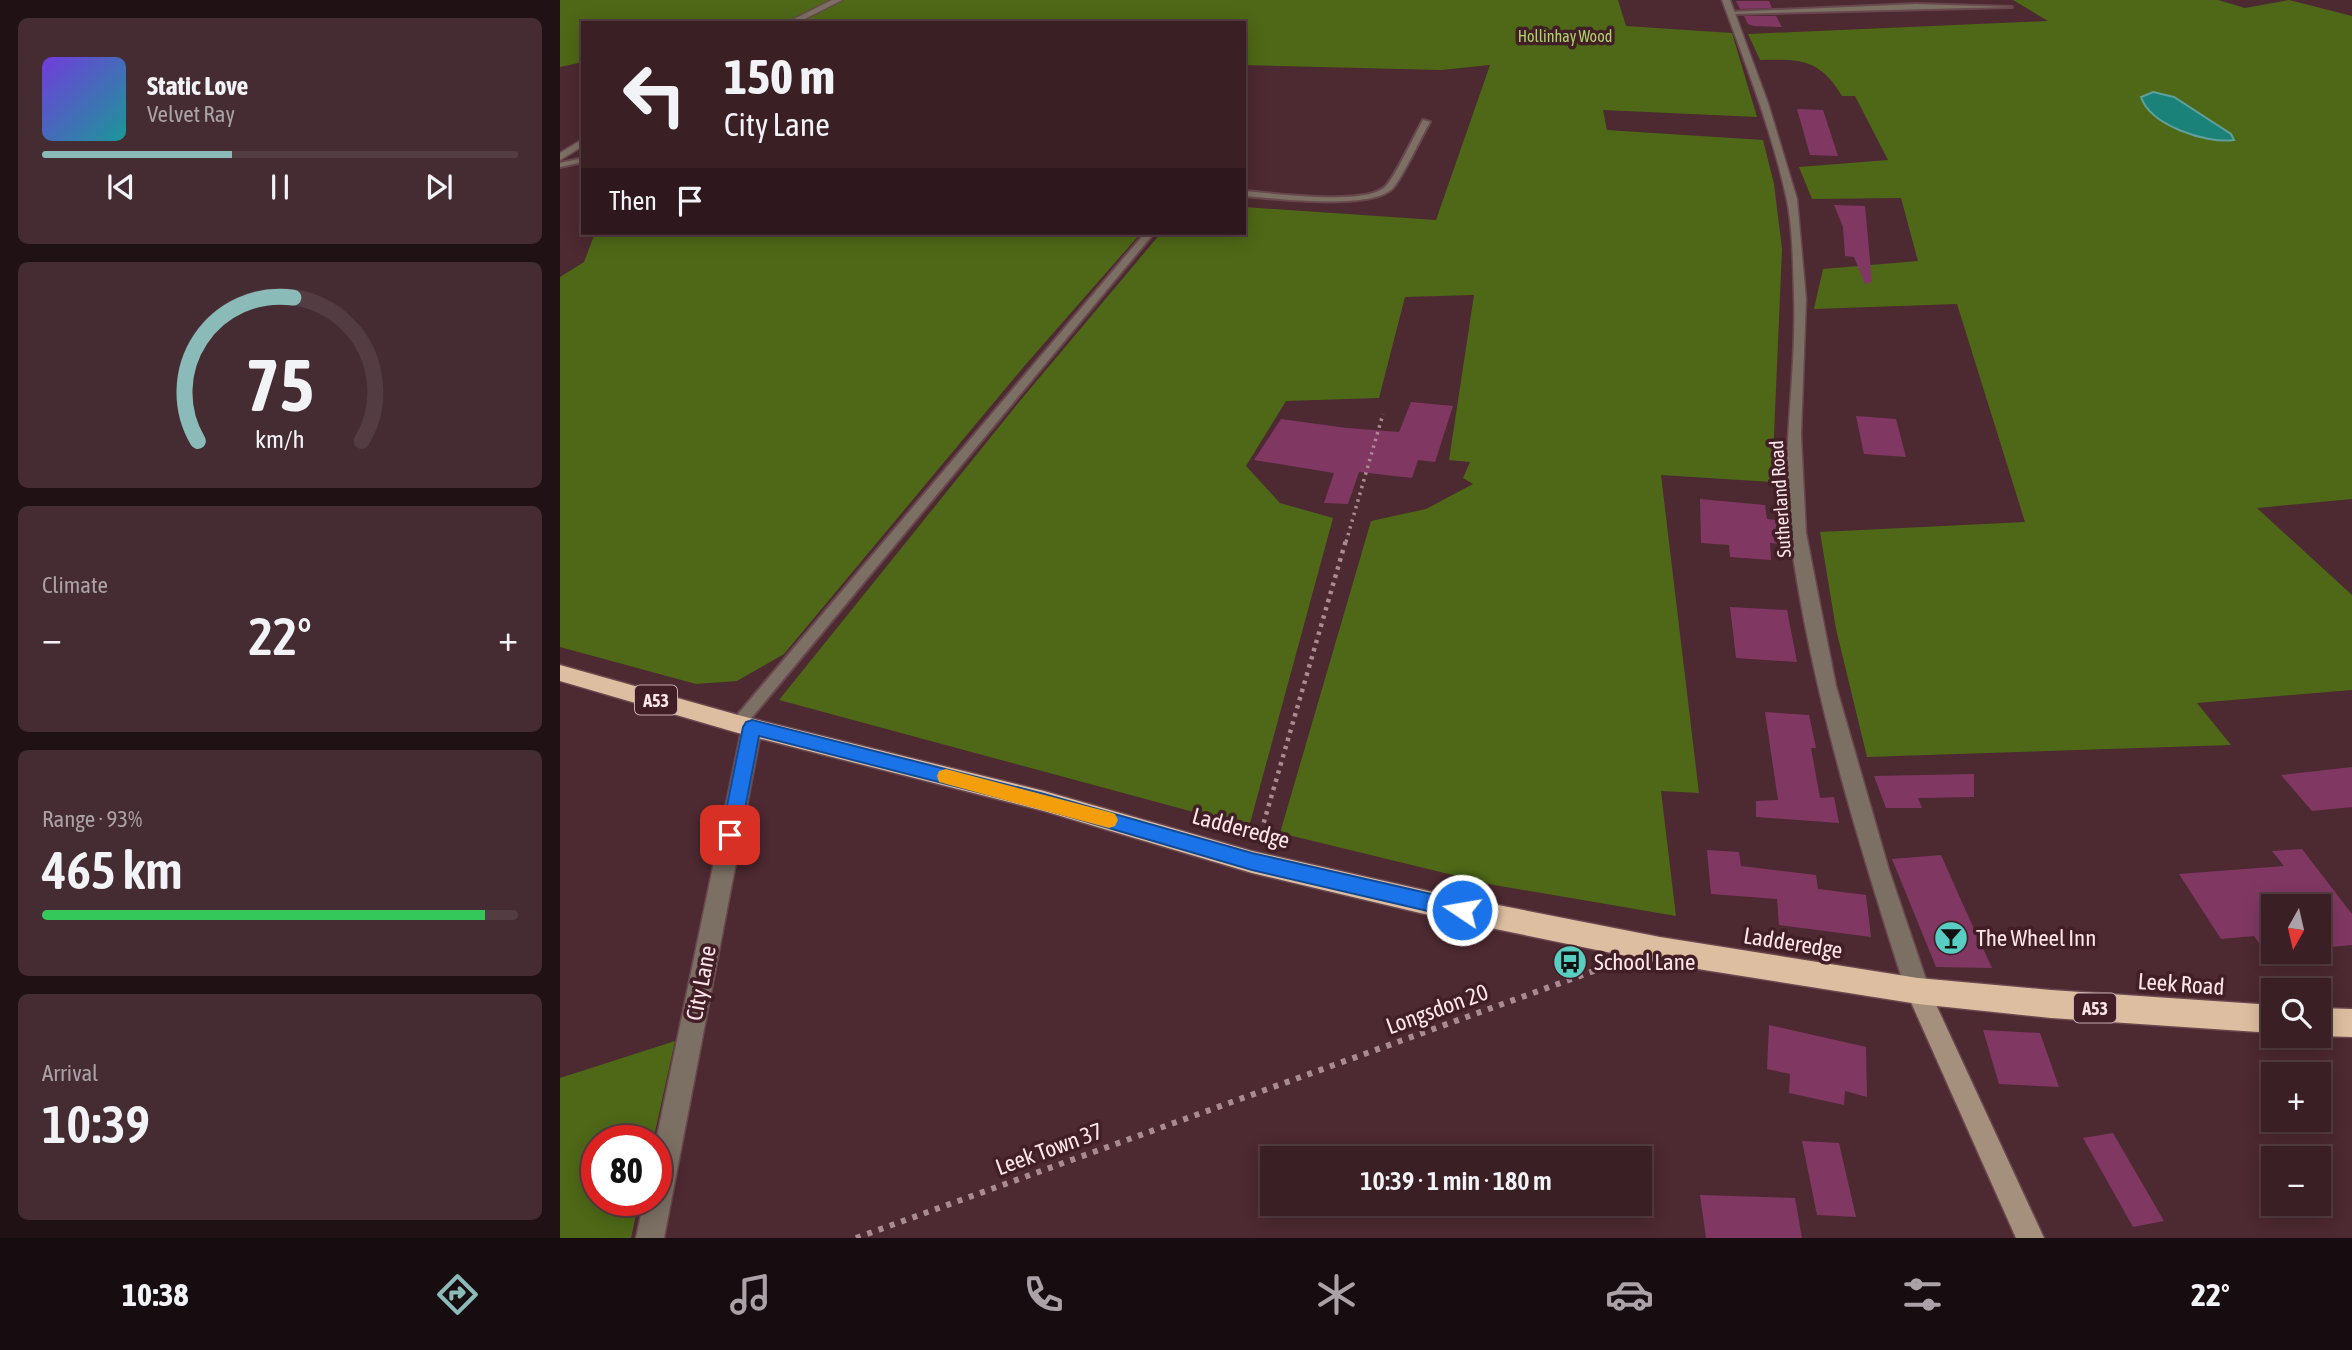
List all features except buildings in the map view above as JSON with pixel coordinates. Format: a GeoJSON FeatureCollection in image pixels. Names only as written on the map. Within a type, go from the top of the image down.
{"type":"FeatureCollection","features":[{"type":"Feature","properties":{"kind":"highway","name":"Ladderedge"},"geometry":{"type":"LineString","coordinates":[[560,673],[745,725],[1044,801],[1252,862],[1437,905],[1660,950],[1918,991]]}},
{"type":"Feature","properties":{"kind":"highway","name":"Leek Road"},"geometry":{"type":"LineString","coordinates":[[1918,991],[2064,1006],[2261,1018]]}},
{"type":"Feature","properties":{"kind":"highway"},"geometry":{"type":"LineString","coordinates":[[2331,1022],[2352,1023]]}},
{"type":"Feature","properties":{"kind":"street"},"geometry":{"type":"LineString","coordinates":[[794,21],[838,0]]}},
{"type":"Feature","properties":{"kind":"street","name":"Sutherland Road"},"geometry":{"type":"LineString","coordinates":[[1729,6],[1764,103],[1792,200],[1800,299],[1794,435],[1798,533],[1827,686],[1878,870],[1918,991]]}},
{"type":"Feature","properties":{"kind":"street"},"geometry":{"type":"LineString","coordinates":[[560,157],[581,143]]}},
{"type":"Feature","properties":{"kind":"street","name":"City Lane"},"geometry":{"type":"LineString","coordinates":[[650,1238],[745,725]]}},
{"type":"Feature","properties":{"kind":"street"},"geometry":{"type":"LineString","coordinates":[[1918,991],[2030,1238]]}},
{"type":"Feature","properties":{"kind":"lane"},"geometry":{"type":"LineString","coordinates":[[1780,10],[1794,6],[1792,1]]}},
{"type":"Feature","properties":{"kind":"lane"},"geometry":{"type":"LineString","coordinates":[[1729,6],[1780,10],[1916,6],[2009,7]]}},
{"type":"Feature","properties":{"kind":"lane"},"geometry":{"type":"LineString","coordinates":[[1246,193],[1350,199],[1381,195],[1389,188],[1426,122]]}},
{"type":"Feature","properties":{"kind":"lane"},"geometry":{"type":"LineString","coordinates":[[560,165],[581,160]]}},
{"type":"Feature","properties":{"kind":"lane"},"geometry":{"type":"LineString","coordinates":[[745,725],[1148,235]]}},
{"type":"Feature","properties":{"kind":"path"},"geometry":{"type":"LineString","coordinates":[[1252,862],[1383,414]]}},
{"type":"Feature","properties":{"kind":"path","name":"Longsdon 20"},"geometry":{"type":"LineString","coordinates":[[1255,1093],[1605,967],[1608,939]]}},
{"type":"Feature","properties":{"kind":"path","name":"Leek Town 37"},"geometry":{"type":"LineString","coordinates":[[856,1238],[1255,1093]]}},
{"type":"Feature","properties":{"kind":"green space"},"geometry":{"type":"Polygon","coordinates":[[[560,0],[834,0],[787,21],[581,21],[581,62],[560,67],[560,0]]]}},
{"type":"Feature","properties":{"kind":"green space","name":"Hollinhay Wood"},"geometry":{"type":"Polygon","coordinates":[[[843,0],[1618,0],[1626,26],[1732,33],[1757,117],[1603,110],[1607,130],[1763,140],[1774,184],[1782,249],[1772,482],[1661,475],[1699,793],[1661,791],[1676,916],[1494,885],[1280,833],[1371,521],[1426,509],[1473,484],[1463,478],[1470,462],[1449,460],[1474,295],[1405,297],[1379,398],[1286,401],[1246,466],[1280,503],[1333,518],[1249,827],[779,700],[1019,402],[1159,235],[1246,235],[1246,207],[1436,220],[1490,65],[1441,70],[1246,65],[1246,21],[799,21],[843,0]]]}},
{"type":"Feature","properties":{"kind":"green space"},"geometry":{"type":"Polygon","coordinates":[[[2013,0],[2218,0],[2245,8],[2289,0],[2352,16],[2352,499],[2257,508],[2352,595],[2352,690],[2197,703],[2231,745],[1867,757],[1836,629],[1820,532],[2025,522],[1957,304],[1814,309],[1823,269],[1918,261],[1901,198],[1812,199],[1799,167],[1888,160],[1855,96],[1842,96],[1826,75],[1808,64],[1787,60],[1760,60],[1748,34],[2048,21],[2013,0]]]}},
{"type":"Feature","properties":{"kind":"green space"},"geometry":{"type":"Polygon","coordinates":[[[594,235],[1139,235],[1026,364],[784,654],[737,681],[696,684],[560,647],[560,277],[584,262],[594,235]]]}},
{"type":"Feature","properties":{"kind":"green space"},"geometry":{"type":"Polygon","coordinates":[[[675,1041],[657,1125],[581,1125],[581,1216],[636,1216],[631,1238],[560,1238],[560,1078],[675,1041]]]}},
{"type":"Feature","properties":{"kind":"water"},"geometry":{"type":"Polygon","coordinates":[[[2153,92],[2174,97],[2231,134],[2234,140],[2195,136],[2167,124],[2146,107],[2141,97],[2153,92]]]}},
{"type":"Feature","properties":{"kind":"slow traffic"},"geometry":{"type":"LineString","coordinates":[[946,776],[1109,820]]}},
{"type":"Feature","properties":{"kind":"place","name":"The Wheel Inn"},"geometry":{"type":"Point","coordinates":[1951,938]}},
{"type":"Feature","properties":{"kind":"place","name":"School Lane"},"geometry":{"type":"Point","coordinates":[1570,962]}},
{"type":"Feature","properties":{"kind":"route"},"geometry":{"type":"LineString","coordinates":[[730,835],[752,727],[1044,801],[1252,862],[1462,910]]}}]}
